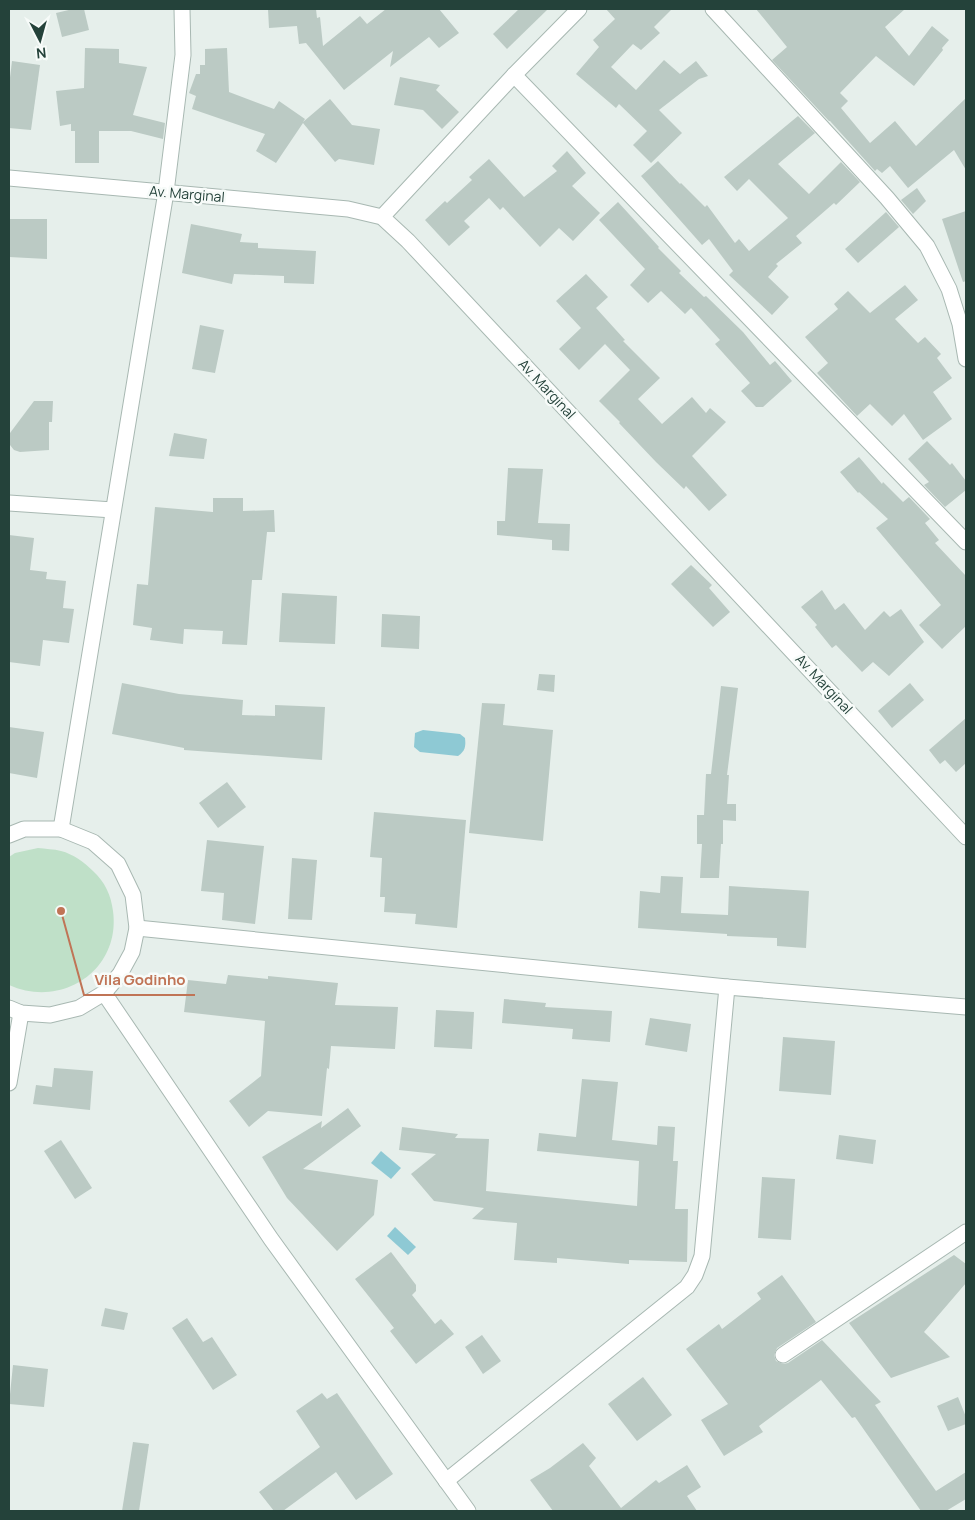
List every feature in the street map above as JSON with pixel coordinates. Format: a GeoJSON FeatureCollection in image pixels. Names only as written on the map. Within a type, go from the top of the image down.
{"type":"FeatureCollection","features":[{"type":"Feature","properties":{"kind":"street"},"geometry":{"type":"LineString","coordinates":[[61,829],[166,192],[183,55],[182,9]]}},
{"type":"Feature","properties":{"kind":"street"},"geometry":{"type":"LineString","coordinates":[[382,217],[579,9]]}},
{"type":"Feature","properties":{"kind":"street"},"geometry":{"type":"LineString","coordinates":[[713,9],[887,198],[927,246],[949,289],[960,324],[966,359]]}},
{"type":"Feature","properties":{"kind":"street"},"geometry":{"type":"LineString","coordinates":[[514,76],[966,542]]}},
{"type":"Feature","properties":{"kind":"street","name":"Av. Marginal"},"geometry":{"type":"LineString","coordinates":[[9,178],[348,209],[382,217],[408,241],[966,837]]}},
{"type":"Feature","properties":{"kind":"street"},"geometry":{"type":"LineString","coordinates":[[9,503],[113,510]]}},
{"type":"Feature","properties":{"kind":"street"},"geometry":{"type":"LineString","coordinates":[[9,835],[24,829],[61,829],[93,842],[118,864],[133,895],[137,928],[132,952],[120,974],[104,993],[79,1008],[50,1015],[15,1011],[9,1083]]}},
{"type":"Feature","properties":{"kind":"street"},"geometry":{"type":"LineString","coordinates":[[137,928],[727,987],[966,1007]]}},
{"type":"Feature","properties":{"kind":"street"},"geometry":{"type":"LineString","coordinates":[[446,1481],[687,1287],[695,1275],[702,1256],[727,987]]}},
{"type":"Feature","properties":{"kind":"street"},"geometry":{"type":"LineString","coordinates":[[104,993],[271,1239],[468,1511]]}},
{"type":"Feature","properties":{"kind":"street"},"geometry":{"type":"LineString","coordinates":[[783,1355],[966,1232]]}},
{"type":"Feature","properties":{"kind":"green space"},"geometry":{"type":"Polygon","coordinates":[[[38,848],[65,852],[86,864],[104,884],[111,900],[113,911],[113,932],[108,951],[98,967],[84,979],[67,988],[49,992],[29,991],[9,985],[9,857],[15,853],[38,848]]]}},
{"type":"Feature","properties":{"kind":"water"},"geometry":{"type":"Polygon","coordinates":[[[423,730],[460,734],[465,738],[464,749],[458,756],[420,752],[414,747],[415,733],[423,730]]]}},
{"type":"Feature","properties":{"kind":"water"},"geometry":{"type":"Polygon","coordinates":[[[381,1151],[401,1168],[391,1179],[371,1163],[381,1151]]]}},
{"type":"Feature","properties":{"kind":"water"},"geometry":{"type":"Polygon","coordinates":[[[395,1227],[416,1247],[408,1255],[387,1236],[395,1227]]]}},
{"type":"Feature","properties":{"kind":"building"},"geometry":{"type":"Polygon","coordinates":[[[73,9],[84,9],[89,30],[62,37],[56,13],[73,9]]]}},
{"type":"Feature","properties":{"kind":"building"},"geometry":{"type":"Polygon","coordinates":[[[268,9],[316,9],[317,18],[320,17],[323,46],[360,16],[367,24],[386,9],[439,9],[459,33],[439,48],[429,37],[390,67],[393,51],[344,90],[306,43],[299,44],[297,26],[269,28],[268,9]]]}},
{"type":"Feature","properties":{"kind":"building"},"geometry":{"type":"Polygon","coordinates":[[[519,9],[548,9],[507,49],[493,34],[519,9]]]}},
{"type":"Feature","properties":{"kind":"building"},"geometry":{"type":"Polygon","coordinates":[[[606,9],[672,9],[654,27],[660,33],[641,50],[633,44],[611,67],[636,90],[664,60],[680,74],[696,61],[708,76],[699,79],[659,110],[682,133],[651,163],[633,145],[647,131],[619,104],[616,108],[576,74],[599,47],[593,40],[615,19],[606,9]]]}},
{"type":"Feature","properties":{"kind":"building"},"geometry":{"type":"Polygon","coordinates":[[[756,9],[905,9],[885,27],[909,56],[932,26],[949,40],[914,86],[876,56],[840,93],[848,101],[841,108],[870,143],[895,121],[916,146],[966,98],[966,170],[954,150],[908,188],[890,166],[882,173],[877,169],[875,171],[772,60],[787,47],[756,9]]]}},
{"type":"Feature","properties":{"kind":"building"},"geometry":{"type":"Polygon","coordinates":[[[85,48],[119,49],[119,63],[147,67],[133,115],[165,123],[163,139],[131,131],[99,131],[99,163],[75,163],[75,131],[71,131],[71,124],[60,126],[56,91],[84,88],[85,48]]]}},
{"type":"Feature","properties":{"kind":"building"},"geometry":{"type":"Polygon","coordinates":[[[227,48],[229,92],[274,109],[279,101],[305,119],[303,122],[330,99],[352,125],[380,129],[374,165],[339,159],[335,162],[303,123],[276,163],[256,151],[265,134],[192,109],[196,96],[189,93],[196,74],[200,74],[200,65],[205,65],[205,49],[227,48]]]}},
{"type":"Feature","properties":{"kind":"building"},"geometry":{"type":"Polygon","coordinates":[[[12,61],[40,65],[31,130],[9,128],[9,86],[12,61]]]}},
{"type":"Feature","properties":{"kind":"building"},"geometry":{"type":"Polygon","coordinates":[[[400,77],[440,85],[436,90],[459,112],[442,129],[423,110],[394,105],[400,77]]]}},
{"type":"Feature","properties":{"kind":"building"},"geometry":{"type":"Polygon","coordinates":[[[798,116],[815,133],[778,164],[809,194],[841,162],[860,182],[836,205],[834,203],[796,236],[802,243],[776,264],[778,266],[768,277],[789,297],[772,315],[729,275],[733,271],[709,239],[702,245],[641,176],[658,161],[705,207],[707,205],[735,243],[739,239],[749,251],[788,218],[749,179],[737,191],[724,177],[798,116]]]}},
{"type":"Feature","properties":{"kind":"building"},"geometry":{"type":"Polygon","coordinates":[[[567,151],[586,173],[572,186],[600,213],[573,241],[559,228],[540,247],[503,207],[500,210],[489,198],[464,221],[470,227],[449,246],[425,220],[445,201],[447,203],[472,180],[469,177],[489,159],[524,197],[557,171],[552,166],[567,151]]]}},
{"type":"Feature","properties":{"kind":"building"},"geometry":{"type":"Polygon","coordinates":[[[917,188],[926,201],[913,214],[901,200],[917,188]]]}},
{"type":"Feature","properties":{"kind":"building"},"geometry":{"type":"Polygon","coordinates":[[[618,202],[681,271],[679,273],[743,332],[770,365],[775,361],[792,381],[763,407],[756,407],[741,391],[750,383],[715,344],[720,340],[691,308],[685,314],[661,291],[648,303],[630,285],[645,269],[599,220],[618,202]]]}},
{"type":"Feature","properties":{"kind":"building"},"geometry":{"type":"Polygon","coordinates":[[[966,211],[966,281],[963,282],[942,219],[966,211]]]}},
{"type":"Feature","properties":{"kind":"building"},"geometry":{"type":"Polygon","coordinates":[[[886,212],[899,227],[858,263],[845,249],[886,212]]]}},
{"type":"Feature","properties":{"kind":"building"},"geometry":{"type":"Polygon","coordinates":[[[9,219],[47,219],[47,259],[9,257],[9,219]]]}},
{"type":"Feature","properties":{"kind":"building"},"geometry":{"type":"Polygon","coordinates":[[[191,224],[242,234],[240,242],[258,243],[258,248],[316,251],[314,284],[284,283],[284,276],[234,274],[232,284],[182,273],[191,224]]]}},
{"type":"Feature","properties":{"kind":"building"},"geometry":{"type":"Polygon","coordinates":[[[586,274],[608,297],[596,308],[625,340],[623,341],[660,378],[638,399],[662,424],[692,397],[706,413],[710,408],[726,422],[692,456],[727,495],[709,511],[686,486],[684,489],[656,462],[599,401],[630,370],[605,344],[579,370],[559,349],[581,328],[556,301],[586,274]]]}},
{"type":"Feature","properties":{"kind":"building"},"geometry":{"type":"Polygon","coordinates":[[[905,285],[918,300],[895,319],[918,343],[925,337],[941,354],[937,358],[952,378],[933,392],[952,419],[923,440],[904,414],[892,426],[870,404],[857,416],[817,373],[828,363],[805,337],[838,309],[834,304],[848,291],[870,313],[905,285]]]}},
{"type":"Feature","properties":{"kind":"building"},"geometry":{"type":"Polygon","coordinates":[[[200,325],[224,330],[215,373],[192,369],[200,325]]]}},
{"type":"Feature","properties":{"kind":"building"},"geometry":{"type":"Polygon","coordinates":[[[34,401],[53,401],[52,422],[49,422],[49,450],[20,452],[14,450],[10,445],[10,433],[34,401]]]}},
{"type":"Feature","properties":{"kind":"building"},"geometry":{"type":"Polygon","coordinates":[[[174,433],[207,439],[204,459],[169,456],[174,433]]]}},
{"type":"Feature","properties":{"kind":"building"},"geometry":{"type":"Polygon","coordinates":[[[927,441],[950,465],[952,463],[966,481],[966,490],[945,507],[924,485],[929,482],[908,459],[927,441]]]}},
{"type":"Feature","properties":{"kind":"building"},"geometry":{"type":"Polygon","coordinates":[[[859,457],[882,484],[883,482],[903,502],[909,497],[930,519],[925,523],[939,540],[935,543],[966,576],[966,626],[942,649],[919,625],[941,605],[876,528],[888,519],[858,493],[840,472],[859,457]]]}},
{"type":"Feature","properties":{"kind":"building"},"geometry":{"type":"Polygon","coordinates":[[[508,468],[543,469],[538,523],[570,524],[569,551],[552,550],[552,540],[497,535],[497,521],[505,521],[508,468]]]}},
{"type":"Feature","properties":{"kind":"building"},"geometry":{"type":"Polygon","coordinates":[[[213,498],[243,498],[243,511],[274,510],[275,532],[267,532],[262,580],[252,580],[247,645],[222,644],[223,631],[184,629],[183,644],[150,640],[152,628],[133,625],[137,584],[148,585],[155,507],[213,512],[213,498]]]}},
{"type":"Feature","properties":{"kind":"building"},"geometry":{"type":"Polygon","coordinates":[[[9,535],[34,538],[30,570],[47,572],[46,579],[66,581],[63,608],[74,609],[69,643],[43,640],[40,666],[9,662],[9,535]]]}},
{"type":"Feature","properties":{"kind":"building"},"geometry":{"type":"Polygon","coordinates":[[[691,565],[712,585],[709,588],[730,612],[713,627],[671,584],[691,565]]]}},
{"type":"Feature","properties":{"kind":"building"},"geometry":{"type":"Polygon","coordinates":[[[822,590],[835,610],[844,603],[865,630],[884,611],[890,617],[901,609],[924,642],[889,676],[873,662],[862,672],[836,645],[832,648],[815,627],[817,625],[801,607],[822,590]]]}},
{"type":"Feature","properties":{"kind":"building"},"geometry":{"type":"Polygon","coordinates":[[[282,593],[337,596],[335,644],[279,642],[282,593]]]}},
{"type":"Feature","properties":{"kind":"building"},"geometry":{"type":"Polygon","coordinates":[[[382,614],[420,616],[419,649],[381,647],[382,614]]]}},
{"type":"Feature","properties":{"kind":"building"},"geometry":{"type":"Polygon","coordinates":[[[539,674],[555,675],[554,692],[537,690],[539,674]]]}},
{"type":"Feature","properties":{"kind":"building"},"geometry":{"type":"Polygon","coordinates":[[[122,683],[179,694],[243,700],[242,715],[275,716],[275,705],[325,707],[322,760],[184,750],[184,748],[112,734],[122,683]]]}},
{"type":"Feature","properties":{"kind":"building"},"geometry":{"type":"Polygon","coordinates":[[[910,683],[924,700],[892,728],[878,711],[910,683]]]}},
{"type":"Feature","properties":{"kind":"building"},"geometry":{"type":"Polygon","coordinates":[[[721,686],[738,688],[727,775],[729,775],[727,804],[736,804],[736,821],[723,820],[723,844],[721,844],[719,878],[700,878],[702,844],[697,844],[697,815],[704,815],[706,774],[711,774],[721,686]]]}},
{"type":"Feature","properties":{"kind":"building"},"geometry":{"type":"Polygon","coordinates":[[[482,703],[505,704],[503,725],[553,730],[543,841],[469,833],[482,703]]]}},
{"type":"Feature","properties":{"kind":"building"},"geometry":{"type":"Polygon","coordinates":[[[966,718],[966,763],[956,772],[945,760],[940,764],[929,750],[966,718]]]}},
{"type":"Feature","properties":{"kind":"building"},"geometry":{"type":"Polygon","coordinates":[[[9,727],[44,732],[37,778],[9,773],[9,727]]]}},
{"type":"Feature","properties":{"kind":"building"},"geometry":{"type":"Polygon","coordinates":[[[227,782],[246,807],[218,828],[199,803],[227,782]]]}},
{"type":"Feature","properties":{"kind":"building"},"geometry":{"type":"Polygon","coordinates":[[[374,812],[466,820],[457,928],[415,924],[416,914],[384,912],[385,897],[380,897],[382,858],[370,857],[374,812]]]}},
{"type":"Feature","properties":{"kind":"building"},"geometry":{"type":"Polygon","coordinates":[[[207,840],[264,846],[255,924],[222,920],[224,893],[201,891],[207,840]]]}},
{"type":"Feature","properties":{"kind":"building"},"geometry":{"type":"Polygon","coordinates":[[[292,858],[317,860],[312,920],[288,919],[292,858]]]}},
{"type":"Feature","properties":{"kind":"building"},"geometry":{"type":"Polygon","coordinates":[[[661,876],[683,877],[681,913],[728,915],[729,886],[809,891],[806,948],[777,946],[777,938],[727,936],[727,934],[638,928],[640,891],[660,893],[661,876]]]}},
{"type":"Feature","properties":{"kind":"building"},"geometry":{"type":"Polygon","coordinates":[[[228,975],[268,979],[268,976],[338,983],[335,1005],[398,1007],[395,1049],[331,1046],[322,1116],[268,1111],[249,1127],[229,1101],[261,1076],[265,1021],[184,1012],[188,980],[226,984],[228,975]]]}},
{"type":"Feature","properties":{"kind":"building"},"geometry":{"type":"Polygon","coordinates":[[[504,999],[546,1003],[545,1007],[612,1011],[610,1042],[572,1039],[573,1029],[502,1023],[504,999]]]}},
{"type":"Feature","properties":{"kind":"building"},"geometry":{"type":"Polygon","coordinates":[[[436,1010],[474,1012],[472,1049],[434,1047],[436,1010]]]}},
{"type":"Feature","properties":{"kind":"building"},"geometry":{"type":"Polygon","coordinates":[[[650,1018],[691,1024],[687,1052],[645,1045],[650,1018]]]}},
{"type":"Feature","properties":{"kind":"building"},"geometry":{"type":"Polygon","coordinates":[[[783,1037],[835,1041],[831,1095],[779,1091],[783,1037]]]}},
{"type":"Feature","properties":{"kind":"building"},"geometry":{"type":"Polygon","coordinates":[[[54,1068],[93,1071],[90,1110],[33,1104],[36,1085],[52,1087],[54,1068]]]}},
{"type":"Feature","properties":{"kind":"building"},"geometry":{"type":"Polygon","coordinates":[[[582,1079],[618,1082],[612,1140],[657,1145],[658,1126],[675,1127],[673,1161],[678,1161],[675,1209],[688,1209],[687,1262],[629,1260],[629,1264],[557,1258],[557,1263],[514,1260],[517,1223],[472,1219],[484,1208],[434,1201],[411,1174],[436,1154],[399,1150],[402,1127],[458,1134],[455,1138],[489,1139],[486,1191],[637,1206],[639,1161],[537,1151],[539,1133],[576,1137],[582,1079]]]}},
{"type":"Feature","properties":{"kind":"building"},"geometry":{"type":"Polygon","coordinates":[[[348,1108],[361,1126],[303,1169],[378,1180],[374,1215],[337,1251],[287,1198],[262,1157],[322,1121],[321,1128],[348,1108]]]}},
{"type":"Feature","properties":{"kind":"building"},"geometry":{"type":"Polygon","coordinates":[[[839,1135],[876,1140],[873,1164],[836,1159],[839,1135]]]}},
{"type":"Feature","properties":{"kind":"building"},"geometry":{"type":"Polygon","coordinates":[[[61,1140],[92,1188],[75,1199],[44,1151],[61,1140]]]}},
{"type":"Feature","properties":{"kind":"building"},"geometry":{"type":"Polygon","coordinates":[[[762,1177],[795,1179],[791,1240],[758,1238],[762,1177]]]}},
{"type":"Feature","properties":{"kind":"building"},"geometry":{"type":"Polygon","coordinates":[[[391,1252],[416,1285],[416,1291],[412,1295],[435,1324],[441,1319],[454,1334],[416,1364],[390,1331],[394,1328],[355,1279],[391,1252]]]}},
{"type":"Feature","properties":{"kind":"building"},"geometry":{"type":"Polygon","coordinates":[[[954,1255],[966,1264],[966,1283],[924,1332],[950,1357],[891,1378],[849,1323],[954,1255]]]}},
{"type":"Feature","properties":{"kind":"building"},"geometry":{"type":"Polygon","coordinates":[[[782,1275],[816,1322],[777,1348],[774,1355],[776,1361],[783,1364],[788,1363],[822,1340],[881,1402],[875,1405],[936,1491],[966,1472],[966,1499],[946,1511],[921,1511],[855,1417],[852,1418],[821,1380],[759,1426],[763,1432],[724,1456],[701,1420],[728,1404],[686,1349],[719,1324],[722,1329],[761,1299],[757,1293],[782,1275]]]}},
{"type":"Feature","properties":{"kind":"building"},"geometry":{"type":"Polygon","coordinates":[[[105,1308],[128,1313],[124,1330],[101,1326],[105,1308]]]}},
{"type":"Feature","properties":{"kind":"building"},"geometry":{"type":"Polygon","coordinates":[[[187,1318],[203,1342],[212,1337],[237,1375],[213,1390],[172,1328],[187,1318]]]}},
{"type":"Feature","properties":{"kind":"building"},"geometry":{"type":"Polygon","coordinates":[[[482,1335],[501,1361],[483,1374],[465,1347],[482,1335]]]}},
{"type":"Feature","properties":{"kind":"building"},"geometry":{"type":"Polygon","coordinates":[[[13,1365],[48,1369],[44,1407],[9,1404],[13,1365]]]}},
{"type":"Feature","properties":{"kind":"building"},"geometry":{"type":"Polygon","coordinates":[[[643,1377],[672,1415],[637,1441],[608,1404],[643,1377]]]}},
{"type":"Feature","properties":{"kind":"building"},"geometry":{"type":"Polygon","coordinates":[[[322,1393],[327,1399],[337,1393],[393,1474],[356,1500],[336,1472],[283,1511],[274,1511],[259,1492],[320,1447],[296,1411],[322,1393]]]}},
{"type":"Feature","properties":{"kind":"building"},"geometry":{"type":"Polygon","coordinates":[[[958,1397],[966,1417],[966,1424],[948,1431],[937,1406],[958,1397]]]}},
{"type":"Feature","properties":{"kind":"building"},"geometry":{"type":"Polygon","coordinates":[[[133,1442],[149,1444],[139,1511],[122,1511],[133,1442]]]}},
{"type":"Feature","properties":{"kind":"building"},"geometry":{"type":"Polygon","coordinates":[[[583,1443],[596,1458],[589,1466],[621,1508],[656,1480],[659,1483],[687,1465],[701,1487],[687,1496],[697,1511],[553,1511],[530,1480],[550,1468],[583,1443]]]}},
{"type":"Feature","properties":{"kind":"place","name":"Vila Godinho"},"geometry":{"type":"Point","coordinates":[61,911]}}]}
